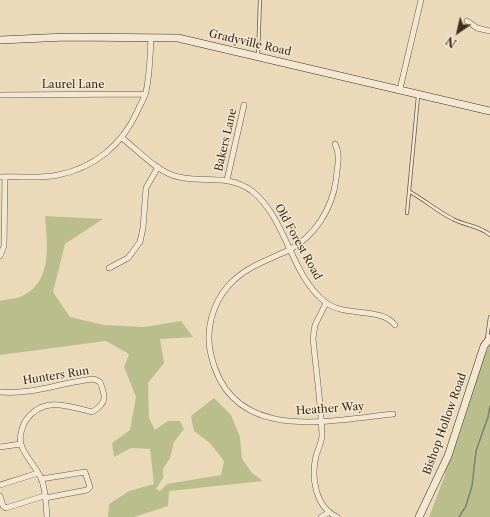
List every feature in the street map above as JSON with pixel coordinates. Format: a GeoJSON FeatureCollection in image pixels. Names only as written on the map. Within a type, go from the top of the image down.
{"type":"FeatureCollection","features":[{"type":"Feature","properties":{"kind":"street"},"geometry":{"type":"LineString","coordinates":[[400,89],[421,0]]}},
{"type":"Feature","properties":{"kind":"street"},"geometry":{"type":"LineString","coordinates":[[467,21],[476,28],[490,31]]}},
{"type":"Feature","properties":{"kind":"street","name":"Gradyville Road"},"geometry":{"type":"LineString","coordinates":[[0,40],[66,37],[178,38],[490,111]]}},
{"type":"Feature","properties":{"kind":"street"},"geometry":{"type":"LineString","coordinates":[[0,256],[4,246],[2,177],[56,176],[76,170],[100,158],[122,138],[132,124],[146,94],[149,76],[151,38]]}},
{"type":"Feature","properties":{"kind":"street","name":"Laurel Lane"},"geometry":{"type":"LineString","coordinates":[[0,95],[146,94]]}},
{"type":"Feature","properties":{"kind":"street","name":"Bakers Lane"},"geometry":{"type":"LineString","coordinates":[[227,180],[244,105]]}},
{"type":"Feature","properties":{"kind":"street","name":"Old Forest Road"},"geometry":{"type":"LineString","coordinates":[[122,138],[158,167],[180,178],[227,180],[242,185],[262,200],[314,291],[326,303],[336,309],[348,312],[388,318],[395,325]]}},
{"type":"Feature","properties":{"kind":"street","name":"Heather Way"},"geometry":{"type":"LineString","coordinates":[[335,144],[339,156],[334,191],[330,204],[323,218],[313,230],[290,249],[246,270],[229,285],[217,304],[210,323],[208,345],[219,378],[229,393],[246,409],[264,418],[285,422],[321,422],[393,414]]}},
{"type":"Feature","properties":{"kind":"street"},"geometry":{"type":"LineString","coordinates":[[109,268],[128,258],[140,242],[143,228],[146,188],[158,167]]}},
{"type":"Feature","properties":{"kind":"street"},"geometry":{"type":"LineString","coordinates":[[326,303],[315,325],[313,338],[322,438],[314,464],[314,479],[318,498],[328,513],[337,517]]}},
{"type":"Feature","properties":{"kind":"street","name":"Bishop Hollow Road"},"geometry":{"type":"LineString","coordinates":[[419,517],[448,456],[488,340]]}},
{"type":"Feature","properties":{"kind":"street","name":"Hunters Run"},"geometry":{"type":"LineString","coordinates":[[0,392],[22,392],[46,389],[94,379],[100,382],[104,390],[104,400],[102,406],[92,412],[64,405],[50,404],[40,407],[29,416],[23,425],[21,444]]}},
{"type":"Feature","properties":{"kind":"street"},"geometry":{"type":"LineString","coordinates":[[0,447],[21,444],[42,479],[47,517]]}},
{"type":"Feature","properties":{"kind":"street"},"geometry":{"type":"LineString","coordinates":[[0,485],[38,472]]}},
{"type":"Feature","properties":{"kind":"street"},"geometry":{"type":"LineString","coordinates":[[0,496],[3,506],[6,508],[45,497],[87,490],[90,487],[85,472],[42,479]]}},
{"type":"Feature","properties":{"kind":"street"},"geometry":{"type":"LineString","coordinates":[[321,517],[328,513]]}},
{"type":"Feature","properties":{"kind":"lane"},"geometry":{"type":"LineString","coordinates":[[258,56],[260,0]]}},
{"type":"Feature","properties":{"kind":"lane"},"geometry":{"type":"LineString","coordinates":[[407,213],[419,94]]}},
{"type":"Feature","properties":{"kind":"lane"},"geometry":{"type":"LineString","coordinates":[[410,192],[455,221],[484,230],[490,235]]}},
{"type":"Feature","properties":{"kind":"lane"},"geometry":{"type":"LineString","coordinates":[[488,340],[487,328],[490,316]]}},
{"type":"Feature","properties":{"kind":"green space"},"geometry":{"type":"Polygon","coordinates":[[[45,216],[103,219],[65,244],[53,292],[70,317],[104,325],[144,327],[181,321],[193,337],[160,339],[164,363],[148,383],[149,418],[155,430],[168,421],[180,421],[184,429],[174,442],[170,458],[163,469],[163,478],[156,489],[160,491],[167,484],[221,475],[224,461],[210,443],[194,431],[191,416],[214,398],[231,415],[240,437],[242,459],[252,473],[263,481],[169,491],[168,506],[134,517],[108,517],[109,504],[129,491],[154,484],[150,449],[131,448],[114,457],[112,443],[130,430],[136,397],[124,367],[129,354],[106,341],[0,355],[0,301],[22,296],[33,288],[40,280],[44,271],[47,249],[45,216]]]}},
{"type":"Feature","properties":{"kind":"green space"},"geometry":{"type":"Polygon","coordinates":[[[490,345],[490,517],[429,517],[458,439],[485,354],[490,345]]]}},
{"type":"Feature","properties":{"kind":"waterway"},"geometry":{"type":"LineString","coordinates":[[459,517],[466,506],[472,486],[476,451],[488,417],[490,406]]}}]}
